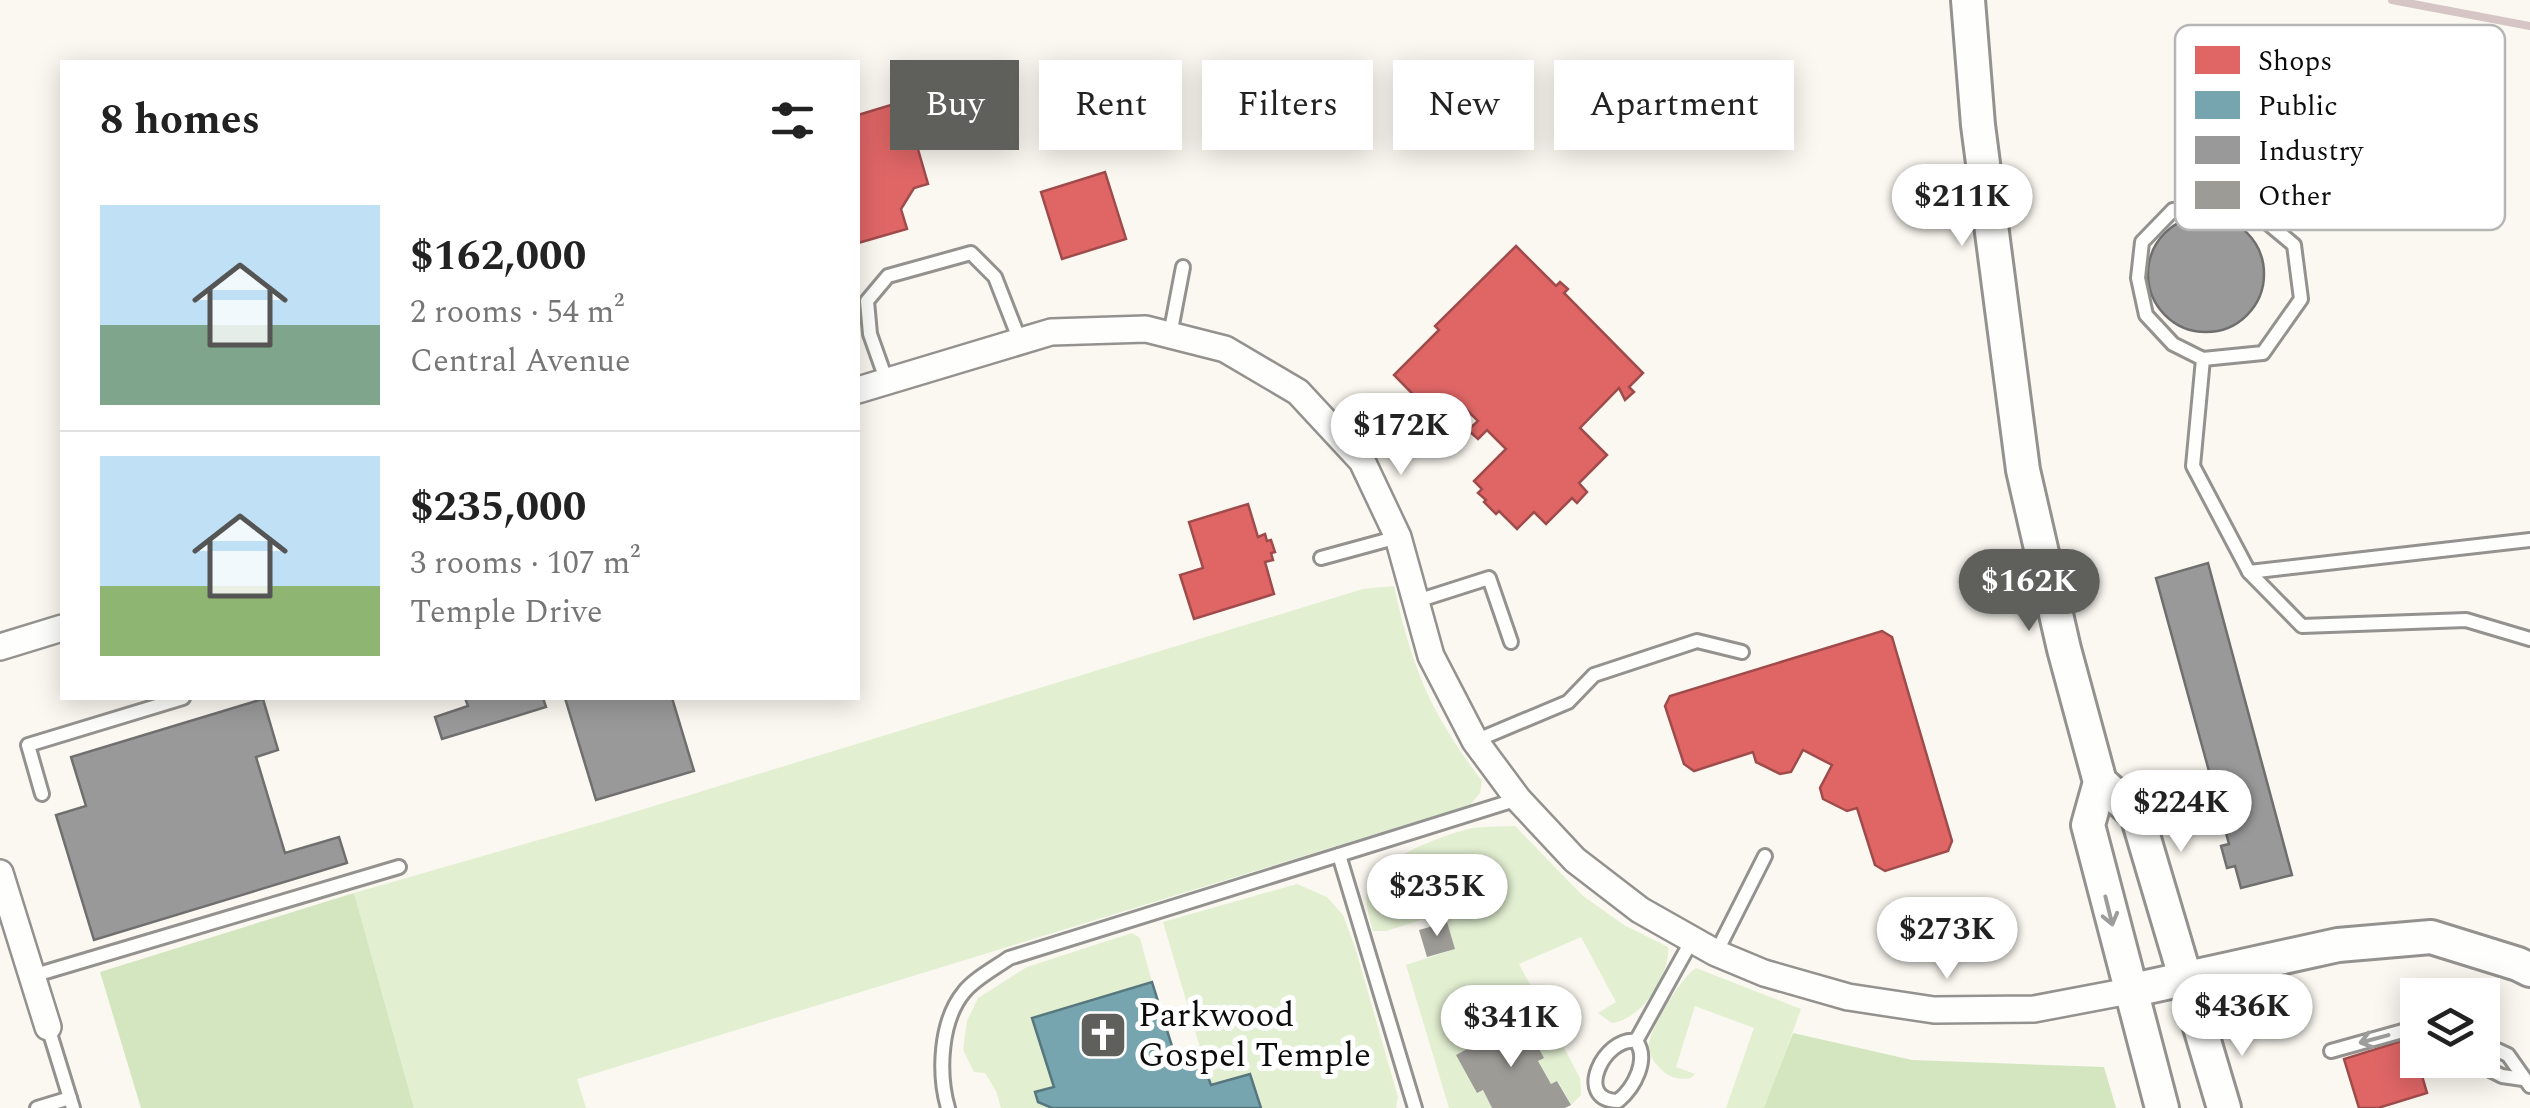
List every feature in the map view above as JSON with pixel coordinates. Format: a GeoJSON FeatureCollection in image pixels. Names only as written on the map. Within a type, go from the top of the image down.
{"type":"FeatureCollection","features":[{"type":"Feature","properties":{"kind":"street"},"geometry":{"type":"LineString","coordinates":[[1968,11],[1999,296],[2023,470],[2064,649],[2100,782],[2088,825],[2162,1108]]}},
{"type":"Feature","properties":{"kind":"street"},"geometry":{"type":"LineString","coordinates":[[860,389],[1051,332],[1146,329],[1225,349],[1298,392],[1362,460],[1398,537],[1431,656],[1475,740],[1518,800],[1575,860],[1640,910],[1716,953],[1764,973],[1848,997],[1934,1010],[2034,1010],[2338,946],[2431,937],[2530,970]]}},
{"type":"Feature","properties":{"kind":"street"},"geometry":{"type":"LineString","coordinates":[[0,647],[60,629]]}},
{"type":"Feature","properties":{"kind":"street"},"geometry":{"type":"LineString","coordinates":[[2100,782],[2136,815],[2224,1108]]}},
{"type":"Feature","properties":{"kind":"street"},"geometry":{"type":"LineString","coordinates":[[2,885],[48,1028]]}},
{"type":"Feature","properties":{"kind":"lane"},"geometry":{"type":"LineString","coordinates":[[2175,210],[2142,242],[2138,278],[2146,315],[2173,344],[2203,359],[2263,353],[2301,300],[2294,244],[2277,230]]}},
{"type":"Feature","properties":{"kind":"lane"},"geometry":{"type":"LineString","coordinates":[[886,382],[870,334],[867,301],[888,276],[970,253],[994,278],[1020,342]]}},
{"type":"Feature","properties":{"kind":"lane"},"geometry":{"type":"LineString","coordinates":[[1170,335],[1183,267]]}},
{"type":"Feature","properties":{"kind":"lane"},"geometry":{"type":"LineString","coordinates":[[2203,359],[2193,466],[2249,572],[2302,626],[2466,620],[2530,639]]}},
{"type":"Feature","properties":{"kind":"lane"},"geometry":{"type":"LineString","coordinates":[[1321,558],[1398,537]]}},
{"type":"Feature","properties":{"kind":"lane"},"geometry":{"type":"LineString","coordinates":[[2249,572],[2530,540]]}},
{"type":"Feature","properties":{"kind":"lane"},"geometry":{"type":"LineString","coordinates":[[1417,601],[1489,578],[1510,642]]}},
{"type":"Feature","properties":{"kind":"lane"},"geometry":{"type":"LineString","coordinates":[[1475,740],[1568,702],[1594,675],[1697,641],[1742,652]]}},
{"type":"Feature","properties":{"kind":"lane"},"geometry":{"type":"LineString","coordinates":[[42,794],[28,746],[177,700]]}},
{"type":"Feature","properties":{"kind":"lane"},"geometry":{"type":"LineString","coordinates":[[948,1108],[942,1038],[963,992],[1009,958],[1518,800]]}},
{"type":"Feature","properties":{"kind":"lane"},"geometry":{"type":"LineString","coordinates":[[1339,855],[1415,1108]]}},
{"type":"Feature","properties":{"kind":"lane"},"geometry":{"type":"LineString","coordinates":[[1716,953],[1766,856]]}},
{"type":"Feature","properties":{"kind":"lane"},"geometry":{"type":"LineString","coordinates":[[32,976],[399,867]]}},
{"type":"Feature","properties":{"kind":"lane"},"geometry":{"type":"LineString","coordinates":[[1636,1040],[1692,940]]}},
{"type":"Feature","properties":{"kind":"lane"},"geometry":{"type":"LineString","coordinates":[[38,1108],[72,1103],[48,1028]]}},
{"type":"Feature","properties":{"kind":"lane"},"geometry":{"type":"LineString","coordinates":[[2332,1051],[2400,1033]]}},
{"type":"Feature","properties":{"kind":"lane"},"geometry":{"type":"LineString","coordinates":[[1624,1039],[1636,1040],[1643,1050],[1642,1061],[1632,1083],[1618,1101],[1606,1101],[1597,1094],[1593,1082],[1597,1071],[1615,1044],[1624,1039]]}},
{"type":"Feature","properties":{"kind":"lane"},"geometry":{"type":"LineString","coordinates":[[2500,1052],[2508,1056],[2526,1082]]}},
{"type":"Feature","properties":{"kind":"lane"},"geometry":{"type":"LineString","coordinates":[[2500,1075],[2526,1082]]}},
{"type":"Feature","properties":{"kind":"green space"},"geometry":{"type":"Polygon","coordinates":[[[1394,586],[1408,642],[1426,690],[1449,734],[1482,781],[1480,793],[1470,805],[577,1079],[586,1108],[414,1108],[354,893],[605,821],[1363,589],[1394,586]]]}},
{"type":"Feature","properties":{"kind":"green space"},"geometry":{"type":"Polygon","coordinates":[[[1515,826],[1583,896],[1624,925],[1668,947],[1664,971],[1652,994],[1634,1014],[1612,1023],[1598,1013],[1616,1002],[1581,937],[1519,964],[1580,1078],[1581,1095],[1571,1105],[1558,1081],[1551,1084],[1538,1061],[1544,1057],[1482,1041],[1477,1093],[1483,1090],[1492,1108],[1449,1108],[1406,965],[1455,949],[1447,922],[1430,926],[1427,918],[1386,931],[1373,931],[1367,891],[1385,866],[1428,843],[1468,829],[1515,826]]]}},
{"type":"Feature","properties":{"kind":"green space"},"geometry":{"type":"Polygon","coordinates":[[[1297,884],[1327,897],[1343,915],[1398,1097],[1396,1108],[1261,1108],[1250,1074],[1211,1085],[1163,922],[1297,884]]]}},
{"type":"Feature","properties":{"kind":"green space"},"geometry":{"type":"Polygon","coordinates":[[[354,893],[414,1108],[141,1108],[100,972],[354,893]]]}},
{"type":"Feature","properties":{"kind":"green space"},"geometry":{"type":"Polygon","coordinates":[[[1132,933],[1140,938],[1152,982],[1033,1018],[1054,1087],[1035,1093],[1038,1102],[1052,1108],[1001,1108],[985,1073],[974,1072],[963,1050],[967,1021],[978,998],[1027,967],[1132,933]]]}},
{"type":"Feature","properties":{"kind":"green space"},"geometry":{"type":"Polygon","coordinates":[[[1696,968],[1801,1009],[1765,1108],[1726,1108],[1754,1028],[1695,1006],[1676,1067],[1695,1074],[1687,1079],[1672,1077],[1652,1058],[1650,1041],[1659,1018],[1696,968]]]}},
{"type":"Feature","properties":{"kind":"green space"},"geometry":{"type":"Polygon","coordinates":[[[1793,1033],[1912,1060],[2104,1067],[2116,1108],[1764,1108],[1793,1033]]]}},
{"type":"Feature","properties":{"kind":"building: Shops"},"geometry":{"type":"Polygon","coordinates":[[[890,105],[890,150],[918,150],[928,184],[914,188],[901,209],[907,229],[860,242],[860,114],[890,105]]]}},
{"type":"Feature","properties":{"kind":"building: Shops"},"geometry":{"type":"Polygon","coordinates":[[[1105,172],[1126,239],[1062,259],[1041,192],[1105,172]]]}},
{"type":"Feature","properties":{"kind":"building: Shops"},"geometry":{"type":"Polygon","coordinates":[[[1516,246],[1556,286],[1560,282],[1568,289],[1564,293],[1643,373],[1629,387],[1634,392],[1625,400],[1619,388],[1580,428],[1607,455],[1579,483],[1587,492],[1577,503],[1572,498],[1546,524],[1534,512],[1517,529],[1484,502],[1478,493],[1482,489],[1474,481],[1506,449],[1487,430],[1478,439],[1468,430],[1478,421],[1466,409],[1446,428],[1394,375],[1439,330],[1435,326],[1516,246]]]}},
{"type":"Feature","properties":{"kind":"building: Shops"},"geometry":{"type":"Polygon","coordinates":[[[1248,504],[1258,537],[1265,534],[1275,552],[1271,553],[1273,560],[1265,562],[1274,594],[1194,619],[1180,575],[1203,568],[1189,522],[1248,504]]]}},
{"type":"Feature","properties":{"kind":"building: Shops"},"geometry":{"type":"Polygon","coordinates":[[[1882,631],[1892,637],[1952,841],[1948,851],[1885,871],[1875,865],[1857,808],[1847,811],[1823,799],[1820,788],[1832,765],[1803,750],[1791,772],[1780,774],[1756,762],[1753,752],[1694,771],[1684,764],[1665,706],[1670,696],[1882,631]]]}},
{"type":"Feature","properties":{"kind":"building: Shops"},"geometry":{"type":"Polygon","coordinates":[[[2400,1041],[2400,1078],[2423,1078],[2427,1093],[2378,1108],[2359,1108],[2344,1059],[2400,1041]]]}},
{"type":"Feature","properties":{"kind":"building: Public","name":"Parkwood Gospel Temple"},"geometry":{"type":"Polygon","coordinates":[[[1152,982],[1176,1059],[1199,1053],[1211,1085],[1250,1074],[1261,1108],[1052,1108],[1038,1102],[1035,1092],[1054,1087],[1032,1018],[1152,982]]]}},
{"type":"Feature","properties":{"kind":"building: Industry"},"geometry":{"type":"Polygon","coordinates":[[[2175,225],[2175,230],[2243,230],[2254,242],[2263,263],[2263,285],[2254,306],[2238,322],[2217,331],[2195,331],[2174,322],[2158,306],[2149,285],[2152,252],[2175,225]]]}},
{"type":"Feature","properties":{"kind":"building: Industry"},"geometry":{"type":"Polygon","coordinates":[[[2208,563],[2292,875],[2241,888],[2235,866],[2227,868],[2221,846],[2229,844],[2156,578],[2208,563]]]}},
{"type":"Feature","properties":{"kind":"building: Industry"},"geometry":{"type":"Polygon","coordinates":[[[263,700],[278,750],[256,757],[285,853],[339,837],[347,863],[94,940],[56,815],[86,806],[71,757],[263,700]]]}},
{"type":"Feature","properties":{"kind":"building: Industry"},"geometry":{"type":"Polygon","coordinates":[[[466,700],[544,700],[546,707],[442,739],[435,717],[468,706],[466,700]]]}},
{"type":"Feature","properties":{"kind":"building: Industry"},"geometry":{"type":"Polygon","coordinates":[[[566,700],[673,700],[694,771],[596,800],[566,700]]]}},
{"type":"Feature","properties":{"kind":"building: Other"},"geometry":{"type":"Polygon","coordinates":[[[1447,922],[1455,949],[1427,957],[1419,930],[1447,922]]]}},
{"type":"Feature","properties":{"kind":"building: Other"},"geometry":{"type":"Polygon","coordinates":[[[1522,1018],[1544,1058],[1538,1061],[1551,1084],[1557,1081],[1571,1105],[1492,1108],[1483,1090],[1477,1093],[1456,1055],[1482,1041],[1474,1027],[1484,1021],[1491,1035],[1522,1018]]]}},
{"type":"Feature","properties":{"kind":"railway"},"geometry":{"type":"LineString","coordinates":[[2392,0],[2530,26]]}},
{"type":"Feature","properties":{"kind":"place","name":"Parkwood Gospel Temple"},"geometry":{"type":"Point","coordinates":[1103,1035]}}]}
